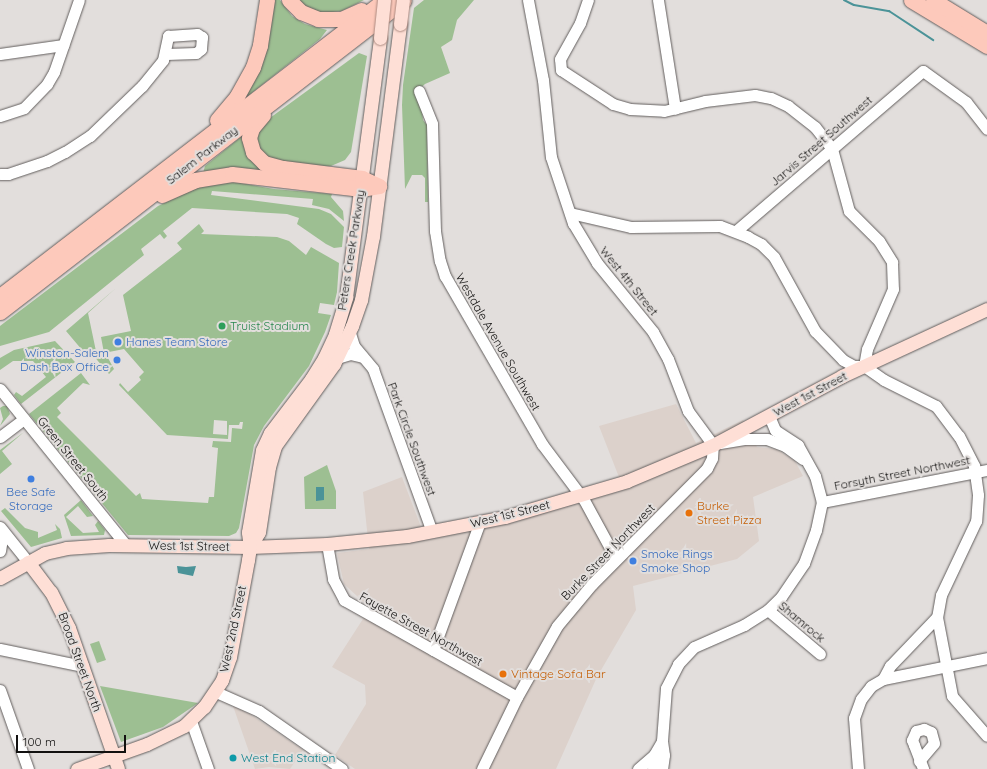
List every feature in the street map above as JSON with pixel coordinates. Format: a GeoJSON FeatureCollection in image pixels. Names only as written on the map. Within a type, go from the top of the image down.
{"type":"FeatureCollection","features":[{"type":"Feature","properties":{"kind":"highway"},"geometry":{"type":"LineString","coordinates":[[164,169],[168,160],[221,116],[243,88],[260,45],[267,0]]}},
{"type":"Feature","properties":{"kind":"highway"},"geometry":{"type":"LineString","coordinates":[[289,0],[306,16],[329,20],[348,17],[375,0]]}},
{"type":"Feature","properties":{"kind":"highway","name":"Salem Parkway"},"geometry":{"type":"LineString","coordinates":[[0,296],[385,0]]}},
{"type":"Feature","properties":{"kind":"highway","name":"Salem Parkway"},"geometry":{"type":"LineString","coordinates":[[0,312],[403,0]]}},
{"type":"Feature","properties":{"kind":"highway"},"geometry":{"type":"LineString","coordinates":[[911,0],[934,7],[987,33]]}},
{"type":"Feature","properties":{"kind":"highway"},"geometry":{"type":"LineString","coordinates":[[934,7],[987,46]]}},
{"type":"Feature","properties":{"kind":"highway"},"geometry":{"type":"LineString","coordinates":[[934,7],[942,26],[987,56]]}},
{"type":"Feature","properties":{"kind":"highway"},"geometry":{"type":"LineString","coordinates":[[282,94],[252,128],[249,143],[256,156],[276,167],[380,186]]}},
{"type":"Feature","properties":{"kind":"highway"},"geometry":{"type":"LineString","coordinates":[[116,222],[128,219],[178,186],[221,175],[241,174],[361,183]]}},
{"type":"Feature","properties":{"kind":"main road","name":"Peters Creek Parkway"},"geometry":{"type":"LineString","coordinates":[[250,547],[248,532],[262,450],[273,430],[318,369],[340,322],[348,285],[385,0]]}},
{"type":"Feature","properties":{"kind":"main road","name":"Peters Creek Parkway"},"geometry":{"type":"LineString","coordinates":[[250,547],[259,532],[269,467],[275,446],[338,358],[350,333],[364,288],[380,186],[403,0]]}},
{"type":"Feature","properties":{"kind":"main road","name":"West 1st Street"},"geometry":{"type":"LineString","coordinates":[[0,578],[46,553],[66,548],[126,545],[250,547],[327,544],[432,532],[478,524],[581,495],[634,478],[714,444],[864,366],[987,309]]}},
{"type":"Feature","properties":{"kind":"main road","name":"West 2nd Street"},"geometry":{"type":"LineString","coordinates":[[77,769],[166,736],[191,721],[216,692],[230,657],[250,547]]}},
{"type":"Feature","properties":{"kind":"main road","name":"Broad Street North"},"geometry":{"type":"LineString","coordinates":[[28,562],[60,610],[83,666],[118,769]]}},
{"type":"Feature","properties":{"kind":"street"},"geometry":{"type":"LineString","coordinates":[[0,116],[24,108],[39,95],[54,72],[79,0]]}},
{"type":"Feature","properties":{"kind":"street","name":"West 4th Street"},"geometry":{"type":"LineString","coordinates":[[528,0],[543,79],[551,157],[570,214],[597,263],[653,332],[668,359],[688,411],[714,444]]}},
{"type":"Feature","properties":{"kind":"street"},"geometry":{"type":"LineString","coordinates":[[561,70],[560,59],[580,22],[588,0]]}},
{"type":"Feature","properties":{"kind":"street"},"geometry":{"type":"LineString","coordinates":[[658,0],[675,109]]}},
{"type":"Feature","properties":{"kind":"street"},"geometry":{"type":"LineString","coordinates":[[0,54],[63,45]]}},
{"type":"Feature","properties":{"kind":"street"},"geometry":{"type":"LineString","coordinates":[[0,174],[8,174],[47,160],[77,146],[113,116],[142,86],[166,54]]}},
{"type":"Feature","properties":{"kind":"street"},"geometry":{"type":"LineString","coordinates":[[543,79],[561,70]]}},
{"type":"Feature","properties":{"kind":"street"},"geometry":{"type":"LineString","coordinates":[[561,70],[613,104],[652,112],[675,109],[733,96],[755,95],[771,98],[798,112],[815,127],[832,149],[849,211],[879,241],[892,262],[892,289],[867,349],[864,366]]}},
{"type":"Feature","properties":{"kind":"street","name":"Jarvis Street Southwest"},"geometry":{"type":"LineString","coordinates":[[736,231],[923,71],[966,102],[987,129]]}},
{"type":"Feature","properties":{"kind":"street","name":"Westdale Avenue Southwest"},"geometry":{"type":"LineString","coordinates":[[419,91],[432,124],[435,231],[440,261],[445,276],[542,444],[581,495],[616,559]]}},
{"type":"Feature","properties":{"kind":"street"},"geometry":{"type":"LineString","coordinates":[[570,214],[631,226],[653,228],[702,224],[736,231],[761,244],[774,257],[815,331],[848,364],[864,366],[884,380],[936,406],[959,436],[969,453],[975,472],[978,495],[976,521],[944,588],[937,617],[952,696],[987,736]]}},
{"type":"Feature","properties":{"kind":"street","name":"Park Circle Southwest"},"geometry":{"type":"LineString","coordinates":[[350,333],[354,346],[373,369],[432,532]]}},
{"type":"Feature","properties":{"kind":"street"},"geometry":{"type":"LineString","coordinates":[[338,358],[350,354],[363,357]]}},
{"type":"Feature","properties":{"kind":"street","name":"Green Street South"},"geometry":{"type":"LineString","coordinates":[[0,389],[126,545]]}},
{"type":"Feature","properties":{"kind":"street"},"geometry":{"type":"LineString","coordinates":[[653,769],[659,755],[662,741],[666,688],[671,675],[687,653],[703,641],[744,625],[768,610],[788,589],[804,563],[816,530],[822,502],[815,476],[798,445],[775,430],[769,416]]}},
{"type":"Feature","properties":{"kind":"street"},"geometry":{"type":"LineString","coordinates":[[0,437],[24,419]]}},
{"type":"Feature","properties":{"kind":"street"},"geometry":{"type":"LineString","coordinates":[[714,444],[746,439],[767,439],[786,446],[808,462]]}},
{"type":"Feature","properties":{"kind":"street","name":"Burke Street Northwest"},"geometry":{"type":"LineString","coordinates":[[482,769],[517,697],[557,626],[572,606],[616,559],[707,468],[712,458],[714,444]]}},
{"type":"Feature","properties":{"kind":"street","name":"Forsyth Street Northwest"},"geometry":{"type":"LineString","coordinates":[[822,502],[987,470]]}},
{"type":"Feature","properties":{"kind":"street"},"geometry":{"type":"LineString","coordinates":[[433,650],[478,524]]}},
{"type":"Feature","properties":{"kind":"street"},"geometry":{"type":"LineString","coordinates":[[0,551],[2,529]]}},
{"type":"Feature","properties":{"kind":"street"},"geometry":{"type":"LineString","coordinates":[[2,529],[28,562]]}},
{"type":"Feature","properties":{"kind":"street","name":"Fayette Street Northwest"},"geometry":{"type":"LineString","coordinates":[[327,544],[333,579],[344,600],[517,697]]}},
{"type":"Feature","properties":{"kind":"street","name":"Shamrock"},"geometry":{"type":"LineString","coordinates":[[768,610],[820,654]]}},
{"type":"Feature","properties":{"kind":"street"},"geometry":{"type":"LineString","coordinates":[[883,679],[890,666],[937,617]]}},
{"type":"Feature","properties":{"kind":"street"},"geometry":{"type":"LineString","coordinates":[[0,649],[83,666]]}},
{"type":"Feature","properties":{"kind":"street"},"geometry":{"type":"LineString","coordinates":[[858,769],[854,728],[857,708],[866,690],[883,679],[987,658]]}},
{"type":"Feature","properties":{"kind":"street"},"geometry":{"type":"LineString","coordinates":[[0,690],[28,769]]}},
{"type":"Feature","properties":{"kind":"street"},"geometry":{"type":"LineString","coordinates":[[216,692],[259,711],[342,769]]}},
{"type":"Feature","properties":{"kind":"street"},"geometry":{"type":"LineString","coordinates":[[191,721],[208,769]]}},
{"type":"Feature","properties":{"kind":"street"},"geometry":{"type":"LineString","coordinates":[[638,769],[659,755]]}},
{"type":"Feature","properties":{"kind":"street"},"geometry":{"type":"LineString","coordinates":[[659,755],[662,769]]}},
{"type":"Feature","properties":{"kind":"street"},"geometry":{"type":"LineString","coordinates":[[659,755],[667,769]]}},
{"type":"Feature","properties":{"kind":"shaded area"},"geometry":{"type":"Polygon","coordinates":[[[676,404],[696,443],[743,420],[757,447],[776,449],[795,461],[803,476],[753,497],[759,541],[737,559],[633,586],[636,610],[597,677],[556,769],[355,769],[335,755],[366,704],[365,685],[332,667],[370,608],[344,584],[337,553],[369,549],[363,492],[402,477],[426,540],[517,520],[624,490],[599,426],[676,404]]]}},
{"type":"Feature","properties":{"kind":"shaded area"},"geometry":{"type":"Polygon","coordinates":[[[233,706],[250,714],[303,750],[290,769],[269,767],[255,769],[233,706]]]}},
{"type":"Feature","properties":{"kind":"green space"},"geometry":{"type":"Polygon","coordinates":[[[270,0],[280,0],[292,16],[305,24],[327,30],[320,39],[248,96],[242,95],[270,0]]]}},
{"type":"Feature","properties":{"kind":"green space"},"geometry":{"type":"Polygon","coordinates":[[[295,0],[364,0],[342,11],[313,14],[295,0]]]}},
{"type":"Feature","properties":{"kind":"green space"},"geometry":{"type":"Polygon","coordinates":[[[424,0],[474,0],[457,20],[452,40],[441,47],[450,73],[425,84],[415,93],[422,111],[423,120],[427,125],[428,202],[425,202],[425,178],[422,175],[412,175],[405,189],[402,105],[403,85],[414,8],[424,0]]]}},
{"type":"Feature","properties":{"kind":"green space"},"geometry":{"type":"Polygon","coordinates":[[[359,53],[367,56],[351,152],[345,160],[331,166],[318,167],[293,165],[264,156],[256,141],[257,131],[263,123],[359,53]]]}},
{"type":"Feature","properties":{"kind":"green space"},"geometry":{"type":"Polygon","coordinates":[[[247,132],[261,164],[259,171],[203,173],[205,166],[247,132]]]}},
{"type":"Feature","properties":{"kind":"green space"},"geometry":{"type":"Polygon","coordinates":[[[235,182],[274,189],[332,194],[331,197],[343,211],[344,221],[329,209],[312,205],[313,199],[212,191],[211,195],[319,209],[331,214],[344,227],[342,247],[334,248],[326,244],[297,224],[299,218],[287,214],[192,208],[163,231],[167,236],[164,239],[160,234],[141,249],[144,255],[49,332],[0,346],[0,326],[158,206],[198,187],[235,182]]]}},
{"type":"Feature","properties":{"kind":"green space","name":"Truist Stadium"},"geometry":{"type":"Polygon","coordinates":[[[199,224],[204,231],[201,234],[277,237],[289,241],[306,255],[311,247],[339,263],[337,292],[334,305],[320,303],[318,313],[331,315],[325,332],[309,366],[264,426],[254,445],[239,528],[236,533],[229,536],[128,535],[29,414],[81,373],[90,385],[83,383],[57,408],[61,413],[57,417],[136,496],[140,493],[142,499],[208,503],[209,497],[214,497],[218,448],[212,447],[213,441],[231,442],[232,428],[242,429],[243,422],[240,422],[239,425],[229,425],[228,439],[167,435],[119,385],[120,383],[128,392],[141,380],[139,377],[144,372],[124,349],[104,353],[101,337],[131,331],[123,295],[182,249],[177,243],[199,224]],[[214,420],[213,434],[227,435],[227,421],[214,420]]]}},
{"type":"Feature","properties":{"kind":"green space"},"geometry":{"type":"Polygon","coordinates":[[[116,288],[88,313],[97,356],[108,358],[114,369],[109,374],[92,354],[88,357],[66,331],[116,288]]]}},
{"type":"Feature","properties":{"kind":"green space"},"geometry":{"type":"Polygon","coordinates":[[[55,341],[75,362],[21,404],[14,395],[16,392],[22,396],[46,377],[33,361],[13,361],[0,370],[0,358],[14,350],[55,341]]]}},
{"type":"Feature","properties":{"kind":"green space"},"geometry":{"type":"Polygon","coordinates":[[[7,406],[10,414],[0,426],[3,419],[0,408],[7,406]]]}},
{"type":"Feature","properties":{"kind":"green space"},"geometry":{"type":"Polygon","coordinates":[[[24,432],[2,451],[12,464],[0,474],[0,450],[24,432]]]}},
{"type":"Feature","properties":{"kind":"green space"},"geometry":{"type":"Polygon","coordinates":[[[327,465],[336,491],[336,509],[305,509],[304,477],[327,465]]]}},
{"type":"Feature","properties":{"kind":"green space"},"geometry":{"type":"Polygon","coordinates":[[[81,500],[93,516],[87,517],[78,506],[66,517],[83,533],[99,532],[95,525],[98,521],[105,530],[104,535],[71,536],[64,515],[81,500]]]}},
{"type":"Feature","properties":{"kind":"green space"},"geometry":{"type":"Polygon","coordinates":[[[5,508],[25,528],[38,532],[38,538],[57,530],[55,524],[60,529],[62,538],[31,547],[1,511],[5,508]]]}},
{"type":"Feature","properties":{"kind":"green space"},"geometry":{"type":"Polygon","coordinates":[[[99,641],[106,660],[97,663],[90,644],[99,641]]]}},
{"type":"Feature","properties":{"kind":"green space"},"geometry":{"type":"Polygon","coordinates":[[[100,686],[198,703],[163,727],[121,742],[100,686]]]}},
{"type":"Feature","properties":{"kind":"water"},"geometry":{"type":"Polygon","coordinates":[[[316,487],[324,487],[324,500],[316,501],[316,487]]]}},
{"type":"Feature","properties":{"kind":"water"},"geometry":{"type":"Polygon","coordinates":[[[177,566],[196,566],[193,576],[178,573],[177,566]]]}},
{"type":"Feature","properties":{"kind":"waterway"},"geometry":{"type":"LineString","coordinates":[[844,0],[854,5],[889,11],[933,40]]}},
{"type":"Feature","properties":{"kind":"place","name":"Truist Stadium"},"geometry":{"type":"Point","coordinates":[222,326]}},
{"type":"Feature","properties":{"kind":"place","name":"Hanes Team Store"},"geometry":{"type":"Point","coordinates":[118,342]}},
{"type":"Feature","properties":{"kind":"place","name":"Winston-Salem Dash Box Office"},"geometry":{"type":"Point","coordinates":[117,360]}},
{"type":"Feature","properties":{"kind":"place","name":"Bee Safe Storage"},"geometry":{"type":"Point","coordinates":[31,479]}},
{"type":"Feature","properties":{"kind":"place","name":"Burke Street Pizza"},"geometry":{"type":"Point","coordinates":[689,513]}},
{"type":"Feature","properties":{"kind":"place","name":"Smoke Rings Smoke Shop"},"geometry":{"type":"Point","coordinates":[633,561]}},
{"type":"Feature","properties":{"kind":"place","name":"Vintage Sofa Bar"},"geometry":{"type":"Point","coordinates":[503,674]}},
{"type":"Feature","properties":{"kind":"place","name":"West End Station"},"geometry":{"type":"Point","coordinates":[233,758]}}]}
